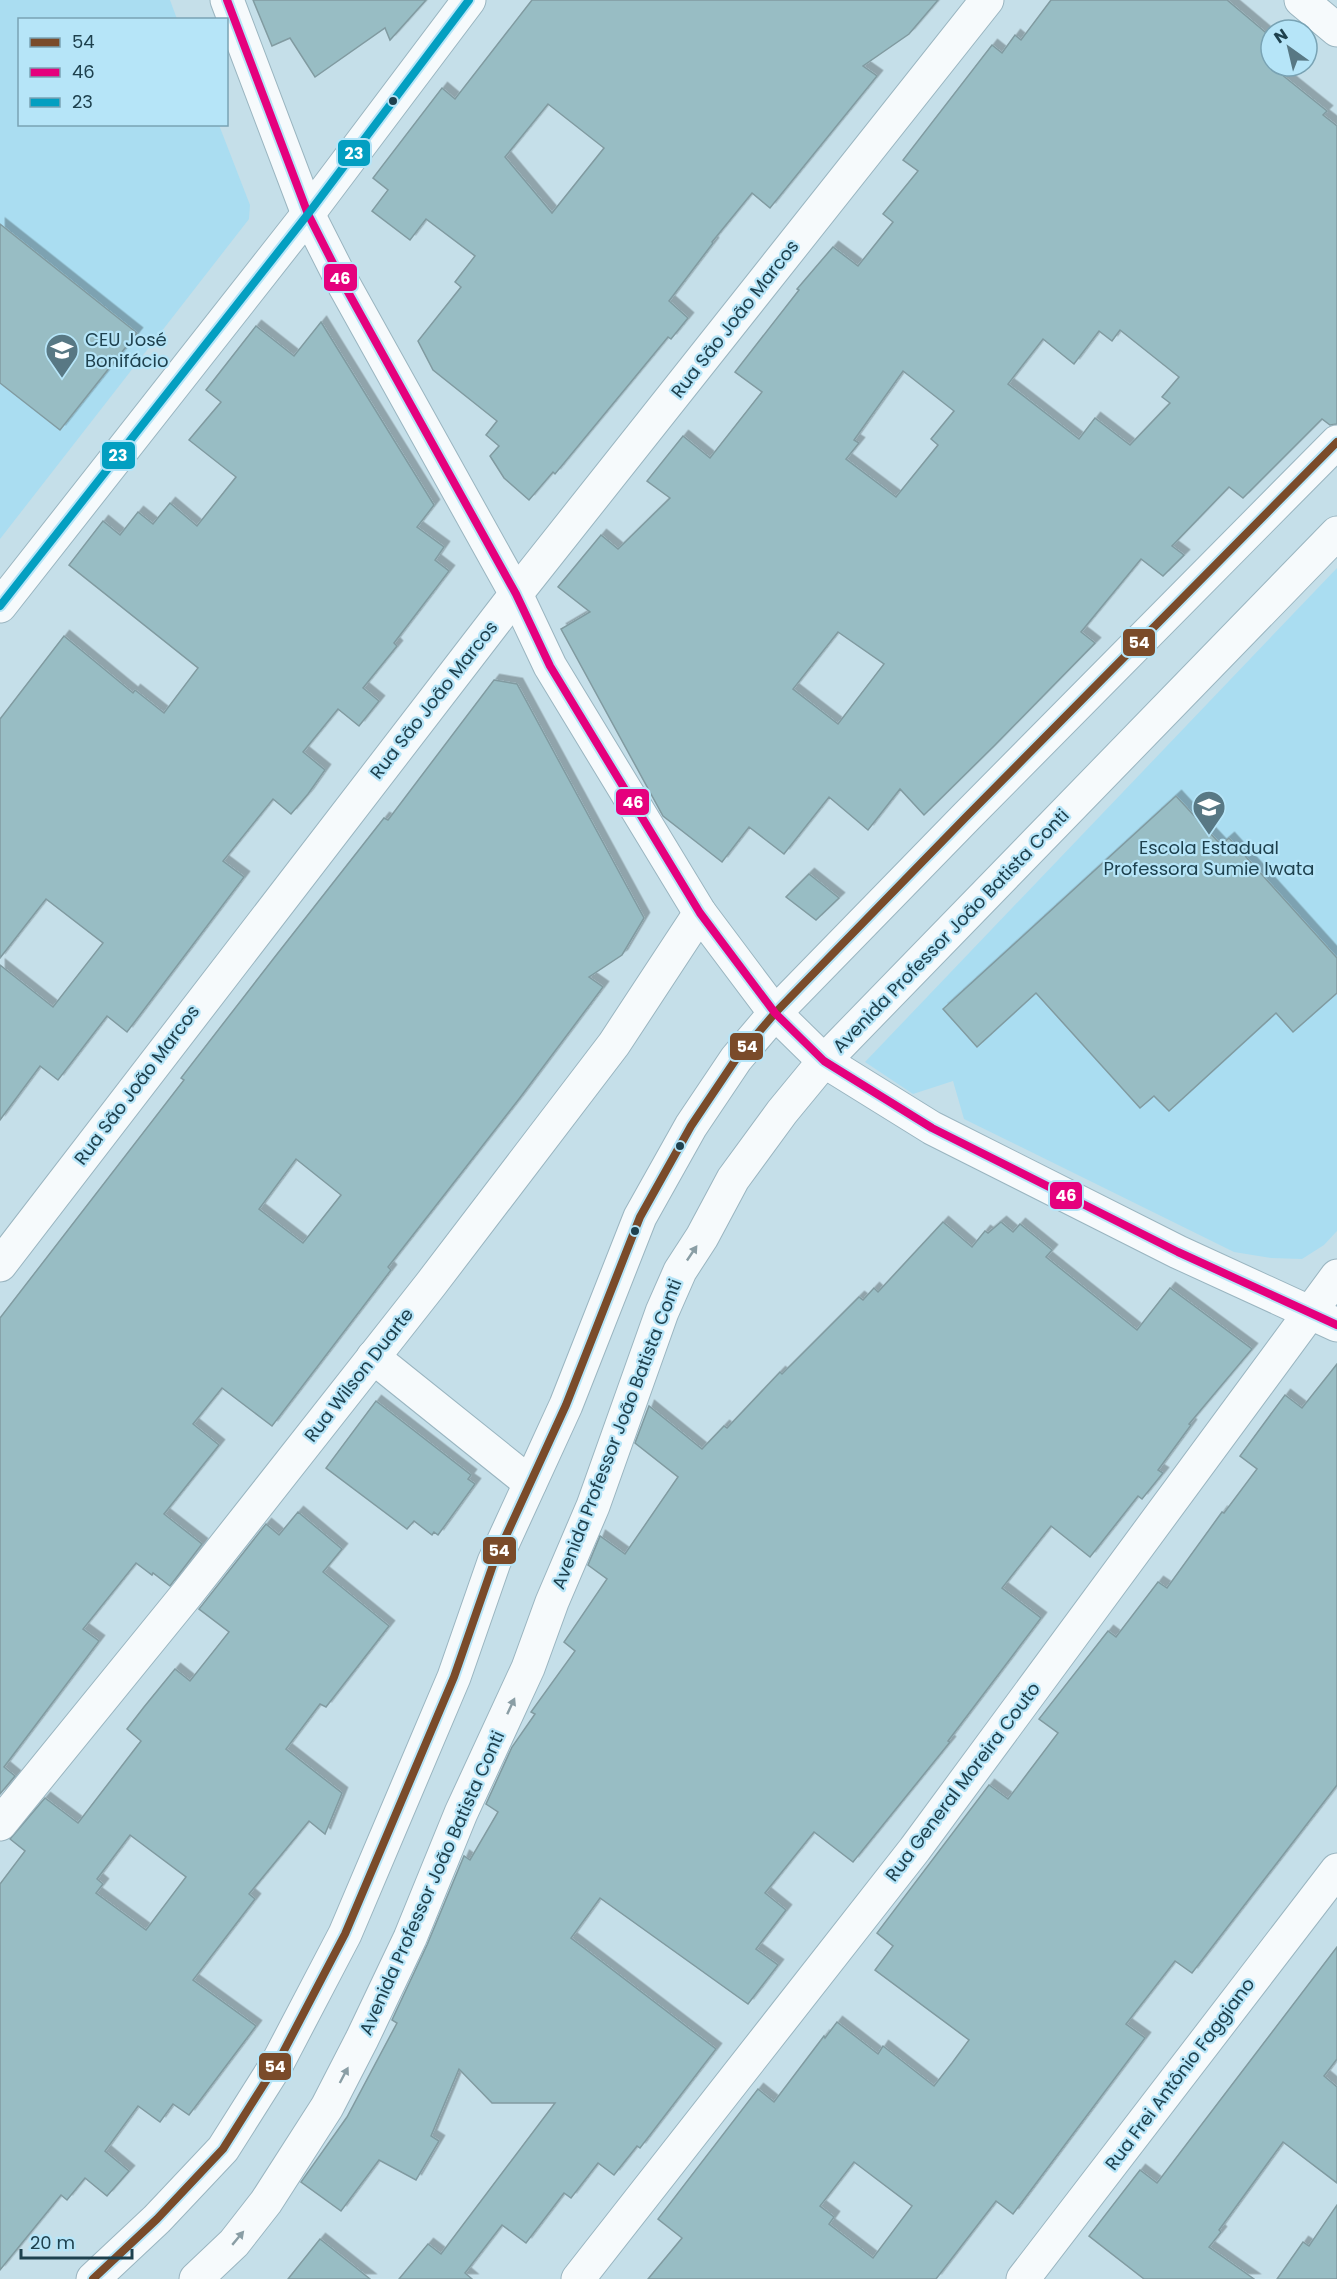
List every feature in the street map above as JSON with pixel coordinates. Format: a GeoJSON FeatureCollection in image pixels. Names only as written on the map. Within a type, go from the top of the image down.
{"type":"FeatureCollection","features":[{"type":"Feature","properties":{"kind":"street"},"geometry":{"type":"LineString","coordinates":[[227,0],[308,214],[343,283],[516,594],[550,666],[700,913],[775,1013],[824,1061],[932,1128],[1178,1252],[1323,1318]]}},
{"type":"Feature","properties":{"kind":"street"},"geometry":{"type":"LineString","coordinates":[[0,606],[308,214],[469,0]]}},
{"type":"Feature","properties":{"kind":"street","name":"Rua São João Marcos"},"geometry":{"type":"LineString","coordinates":[[0,1265],[516,594],[987,0]]}},
{"type":"Feature","properties":{"kind":"street"},"geometry":{"type":"LineString","coordinates":[[1301,0],[1337,30]]}},
{"type":"Feature","properties":{"kind":"street"},"geometry":{"type":"LineString","coordinates":[[93,2279],[158,2219],[223,2149],[278,2062],[345,1934],[454,1677],[494,1562],[566,1405],[640,1217],[691,1126],[736,1059],[775,1013],[998,784],[1177,603],[1264,519],[1337,442]]}},
{"type":"Feature","properties":{"kind":"street","name":"Avenida Professor João Batista Conti"},"geometry":{"type":"LineString","coordinates":[[196,2279],[234,2243],[266,2202],[327,2107],[362,2039],[410,1938],[461,1813],[528,1668],[552,1602],[593,1506],[662,1312],[680,1271],[702,1237],[733,1179],[782,1112],[824,1061],[1337,532]]}},
{"type":"Feature","properties":{"kind":"street","name":"Rua Wilson Duarte"},"geometry":{"type":"LineString","coordinates":[[0,1824],[187,1594],[373,1358],[614,1044],[700,913]]}},
{"type":"Feature","properties":{"kind":"street","name":"Rua General Moreira Couto"},"geometry":{"type":"LineString","coordinates":[[578,2279],[915,1849],[1323,1318],[1337,1276]]}},
{"type":"Feature","properties":{"kind":"street"},"geometry":{"type":"LineString","coordinates":[[373,1358],[530,1483]]}},
{"type":"Feature","properties":{"kind":"street","name":"Rua Frei Antônio Faggiano"},"geometry":{"type":"LineString","coordinates":[[1023,2279],[1337,1870]]}},
{"type":"Feature","properties":{"kind":"shaded area","name":"CEU José Bonifácio"},"geometry":{"type":"Polygon","coordinates":[[[0,0],[170,0],[177,18],[18,18],[18,126],[219,126],[250,205],[249,219],[0,539],[0,0]]]}},
{"type":"Feature","properties":{"kind":"shaded area","name":"Escola Estadual Professora Sumie Iwata"},"geometry":{"type":"Polygon","coordinates":[[[1337,568],[1337,1231],[1324,1245],[1302,1259],[1271,1258],[1234,1252],[964,1119],[953,1081],[913,1094],[865,1062],[1337,568]]]}},
{"type":"Feature","properties":{"kind":"building"},"geometry":{"type":"Polygon","coordinates":[[[253,0],[426,0],[390,40],[385,28],[315,77],[290,38],[272,46],[253,0]]]}},
{"type":"Feature","properties":{"kind":"building"},"geometry":{"type":"Polygon","coordinates":[[[532,0],[938,0],[909,34],[863,66],[877,76],[770,208],[752,193],[712,242],[669,301],[688,318],[671,339],[668,337],[555,474],[553,472],[529,500],[504,478],[490,456],[499,446],[486,435],[497,421],[433,370],[418,341],[461,287],[455,282],[475,256],[426,219],[410,240],[372,211],[388,190],[373,178],[442,88],[455,99],[532,0]],[[548,104],[505,157],[552,213],[604,148],[548,104]]]}},
{"type":"Feature","properties":{"kind":"building"},"geometry":{"type":"Polygon","coordinates":[[[1051,0],[1227,0],[1259,27],[1259,78],[1286,78],[1327,111],[1323,115],[1337,126],[1337,424],[1330,425],[1322,419],[1243,498],[1229,487],[1172,546],[1184,555],[1163,576],[1141,559],[1081,632],[1095,643],[924,815],[900,789],[868,830],[829,797],[784,854],[749,827],[722,862],[663,816],[561,629],[590,612],[558,587],[601,535],[618,549],[670,498],[647,481],[683,436],[710,458],[762,392],[735,372],[799,290],[797,289],[833,247],[858,266],[893,222],[883,214],[918,171],[903,160],[992,45],[1002,53],[1015,35],[1021,40],[1051,0]],[[1120,330],[1112,341],[1099,331],[1074,364],[1043,339],[1008,384],[1079,439],[1095,418],[1130,445],[1170,403],[1162,397],[1179,377],[1120,330]],[[903,371],[854,440],[859,443],[846,459],[896,497],[938,445],[931,439],[954,411],[903,371]],[[838,632],[793,689],[838,724],[884,664],[838,632]]]}},
{"type":"Feature","properties":{"kind":"building"},"geometry":{"type":"Polygon","coordinates":[[[0,224],[137,333],[60,430],[0,383],[0,224]]]}},
{"type":"Feature","properties":{"kind":"building"},"geometry":{"type":"Polygon","coordinates":[[[321,322],[434,505],[417,527],[444,547],[435,560],[449,571],[394,643],[397,646],[363,688],[379,701],[359,726],[338,709],[303,752],[325,770],[308,794],[291,814],[273,799],[223,861],[244,877],[127,1032],[107,1016],[58,1080],[40,1066],[0,1120],[0,965],[53,1007],[103,943],[46,899],[0,958],[0,719],[64,636],[133,693],[135,690],[164,713],[198,668],[69,565],[103,521],[120,535],[138,512],[153,524],[170,503],[197,526],[236,477],[189,440],[221,402],[206,390],[256,326],[294,356],[321,322]]]}},
{"type":"Feature","properties":{"kind":"building"},"geometry":{"type":"Polygon","coordinates":[[[494,680],[517,684],[644,918],[622,955],[589,977],[603,987],[388,1267],[391,1270],[272,1426],[222,1388],[193,1424],[219,1445],[164,1514],[202,1544],[170,1586],[136,1563],[83,1629],[99,1641],[4,1767],[15,1776],[0,1794],[0,1318],[184,1080],[181,1078],[274,958],[384,818],[388,820],[494,680]],[[296,1159],[259,1209],[303,1243],[341,1195],[296,1159]]]}},
{"type":"Feature","properties":{"kind":"building"},"geometry":{"type":"Polygon","coordinates":[[[1176,796],[1221,845],[1229,838],[1337,958],[1337,993],[1293,1032],[1276,1013],[1169,1111],[1154,1096],[1140,1108],[1036,993],[977,1047],[943,1009],[1176,796]]]}},
{"type":"Feature","properties":{"kind":"building"},"geometry":{"type":"Polygon","coordinates":[[[809,874],[839,898],[816,920],[786,897],[809,874]]]}},
{"type":"Feature","properties":{"kind":"building"},"geometry":{"type":"Polygon","coordinates":[[[943,1222],[972,1247],[985,1231],[988,1233],[1001,1222],[1013,1232],[1020,1224],[1052,1250],[1046,1257],[1137,1330],[1170,1288],[1252,1349],[1189,1424],[1191,1425],[1158,1470],[1163,1473],[1142,1499],[1138,1496],[1090,1557],[1051,1526],[1002,1588],[1041,1618],[948,1741],[950,1742],[853,1862],[814,1832],[765,1893],[786,1910],[756,1949],[778,1965],[748,2004],[600,1898],[571,1938],[716,2049],[640,2148],[637,2146],[614,2175],[598,2163],[571,2198],[564,2193],[526,2243],[502,2225],[465,2273],[472,2279],[399,2279],[428,2244],[441,2254],[555,2103],[492,2103],[459,2069],[431,2136],[439,2141],[416,2180],[379,2160],[341,2211],[301,2182],[347,2117],[397,2023],[392,2020],[427,1945],[464,1856],[470,1860],[498,1812],[486,1804],[512,1747],[535,1714],[531,1712],[575,1651],[564,1642],[607,1579],[588,1565],[600,1536],[625,1554],[678,1477],[635,1443],[649,1406],[702,1449],[724,1426],[727,1428],[780,1372],[782,1374],[859,1297],[863,1300],[874,1288],[878,1292],[943,1222]]]}},
{"type":"Feature","properties":{"kind":"building"},"geometry":{"type":"Polygon","coordinates":[[[1337,1364],[1337,1785],[1192,1973],[1175,1961],[1126,2024],[1145,2038],[1013,2214],[996,2201],[936,2279],[648,2279],[682,2238],[658,2219],[758,2089],[774,2102],[837,2022],[878,2054],[883,2046],[934,2086],[952,2063],[969,2040],[875,1970],[893,1946],[877,1933],[989,1785],[1008,1799],[1024,1778],[1058,1733],[1039,1719],[1108,1631],[1116,1637],[1158,1582],[1167,1588],[1222,1512],[1224,1513],[1257,1469],[1240,1456],[1285,1395],[1302,1408],[1337,1364]],[[854,2162],[820,2206],[834,2217],[829,2224],[873,2258],[912,2206],[854,2162]]]}},
{"type":"Feature","properties":{"kind":"building"},"geometry":{"type":"Polygon","coordinates":[[[376,1401],[471,1475],[468,1479],[475,1484],[438,1535],[434,1532],[432,1535],[414,1521],[407,1529],[326,1468],[376,1401]]]}},
{"type":"Feature","properties":{"kind":"building"},"geometry":{"type":"Polygon","coordinates":[[[298,1512],[342,1549],[323,1572],[389,1626],[326,1707],[320,1704],[286,1749],[342,1793],[325,1834],[309,1821],[249,1894],[255,1899],[193,1980],[256,2026],[189,2115],[173,2104],[160,2122],[138,2106],[105,2151],[129,2171],[107,2196],[85,2178],[67,2200],[61,2195],[0,2270],[0,1884],[25,1851],[10,1839],[45,1798],[78,1823],[141,1741],[127,1729],[144,1707],[175,1669],[190,1681],[229,1632],[199,1609],[266,1524],[279,1535],[298,1512]],[[130,1835],[97,1879],[103,1884],[96,1893],[146,1930],[186,1877],[130,1835]]]}},
{"type":"Feature","properties":{"kind":"building"},"geometry":{"type":"Polygon","coordinates":[[[1337,1947],[1337,2059],[1324,2076],[1337,2087],[1337,2183],[1283,2142],[1209,2247],[1254,2279],[1144,2279],[1089,2236],[1140,2170],[1157,2183],[1337,1947]]]}},
{"type":"Feature","properties":{"kind":"building"},"geometry":{"type":"Polygon","coordinates":[[[1337,2205],[1337,2279],[1277,2279],[1303,2242],[1309,2246],[1337,2205]]]}},
{"type":"Feature","properties":{"kind":"building"},"geometry":{"type":"Polygon","coordinates":[[[320,2239],[370,2279],[288,2279],[320,2239]]]}},
{"type":"Feature","properties":{"kind":"transit line","name":"46"},"geometry":{"type":"LineString","coordinates":[[227,0],[308,214],[343,283],[516,594],[550,666],[700,913],[775,1013],[824,1061],[932,1128],[1178,1252],[1337,1325]]}},
{"type":"Feature","properties":{"kind":"transit line","name":"23"},"geometry":{"type":"LineString","coordinates":[[0,606],[308,214],[469,0]]}},
{"type":"Feature","properties":{"kind":"transit line","name":"54"},"geometry":{"type":"LineString","coordinates":[[93,2279],[157,2219],[223,2149],[278,2062],[345,1934],[454,1677],[494,1562],[566,1405],[640,1217],[691,1126],[736,1059],[775,1013],[1337,442]]}},
{"type":"Feature","properties":{"kind":"place","name":"CEU José Bonifácio"},"geometry":{"type":"Point","coordinates":[62,379]}},
{"type":"Feature","properties":{"kind":"place","name":"Escola Estadual Professora Sumie Iwata"},"geometry":{"type":"Point","coordinates":[1209,836]}}]}
